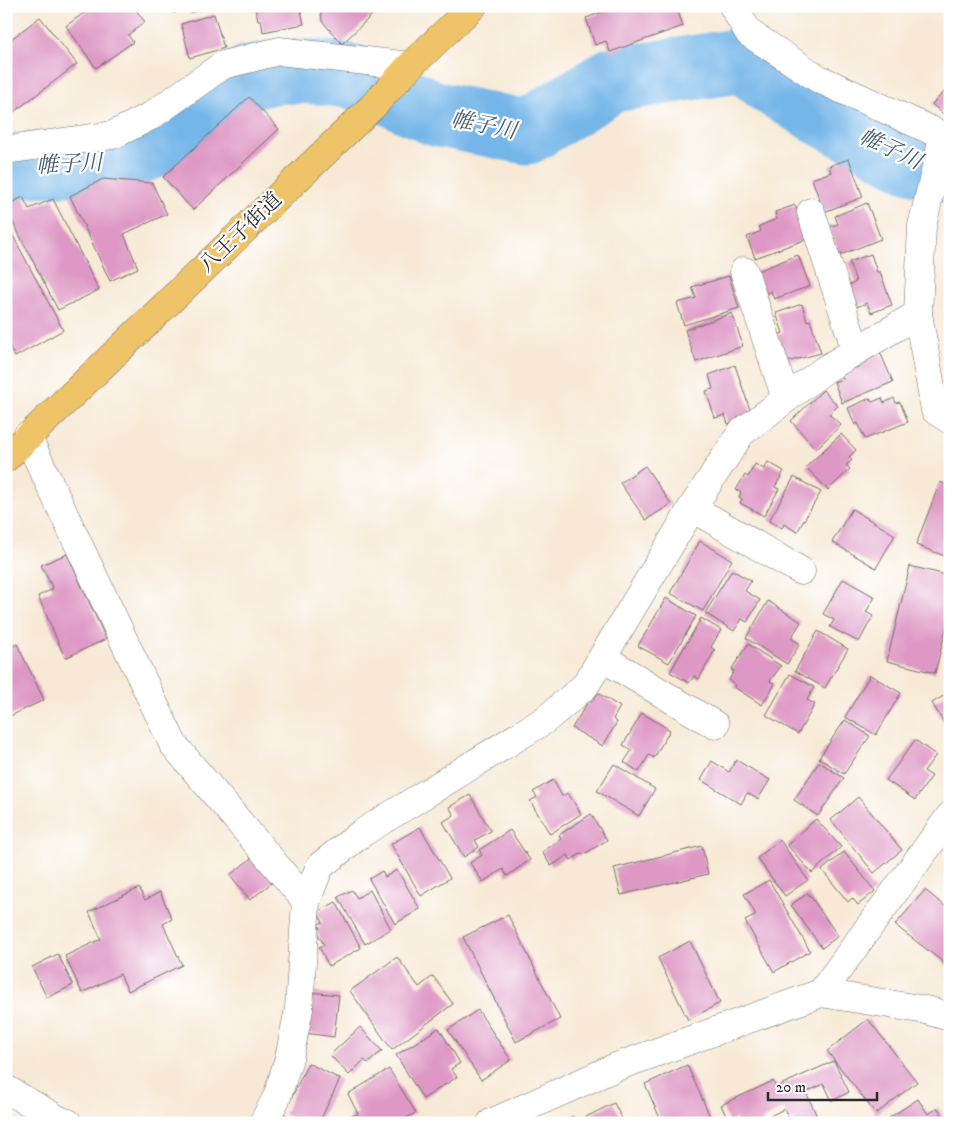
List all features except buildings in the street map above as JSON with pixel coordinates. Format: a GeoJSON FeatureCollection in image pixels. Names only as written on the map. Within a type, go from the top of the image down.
{"type":"FeatureCollection","features":[{"type":"Feature","properties":{"kind":"highway","name":"八王子街道"},"geometry":{"type":"LineString","coordinates":[[6,458],[372,107],[401,74],[473,6]]}},
{"type":"Feature","properties":{"kind":"street"},"geometry":{"type":"LineString","coordinates":[[733,6],[749,33],[819,78],[944,144],[922,226],[918,314],[936,410],[950,420]]}},
{"type":"Feature","properties":{"kind":"street"},"geometry":{"type":"LineString","coordinates":[[6,150],[113,135],[151,116],[223,65],[279,51],[401,74]]}},
{"type":"Feature","properties":{"kind":"street"},"geometry":{"type":"LineString","coordinates":[[812,212],[856,351]]}},
{"type":"Feature","properties":{"kind":"street"},"geometry":{"type":"LineString","coordinates":[[744,271],[786,400]]}},
{"type":"Feature","properties":{"kind":"street"},"geometry":{"type":"LineString","coordinates":[[262,1123],[277,1097],[289,1058],[299,1009],[306,901],[320,866],[362,833],[545,720],[585,686],[692,508],[741,433],[824,370],[918,314]]}},
{"type":"Feature","properties":{"kind":"street"},"geometry":{"type":"LineString","coordinates":[[27,436],[173,744],[306,901]]}},
{"type":"Feature","properties":{"kind":"street"},"geometry":{"type":"LineString","coordinates":[[692,508],[800,571]]}},
{"type":"Feature","properties":{"kind":"street"},"geometry":{"type":"LineString","coordinates":[[602,658],[715,725]]}},
{"type":"Feature","properties":{"kind":"street"},"geometry":{"type":"LineString","coordinates":[[821,993],[950,816]]}},
{"type":"Feature","properties":{"kind":"street"},"geometry":{"type":"LineString","coordinates":[[491,1123],[616,1067],[821,993],[926,1010],[950,1017]]}},
{"type":"Feature","properties":{"kind":"street"},"geometry":{"type":"LineString","coordinates":[[6,1089],[61,1121],[68,1123]]}},
{"type":"Feature","properties":{"kind":"waterway","name":"帷子川"},"geometry":{"type":"LineString","coordinates":[[6,170],[20,165],[105,163],[157,145],[223,93],[250,77],[280,71],[318,72],[355,77],[436,114],[527,132],[612,80],[744,60],[773,84],[821,113],[911,161],[950,171]]}}]}
